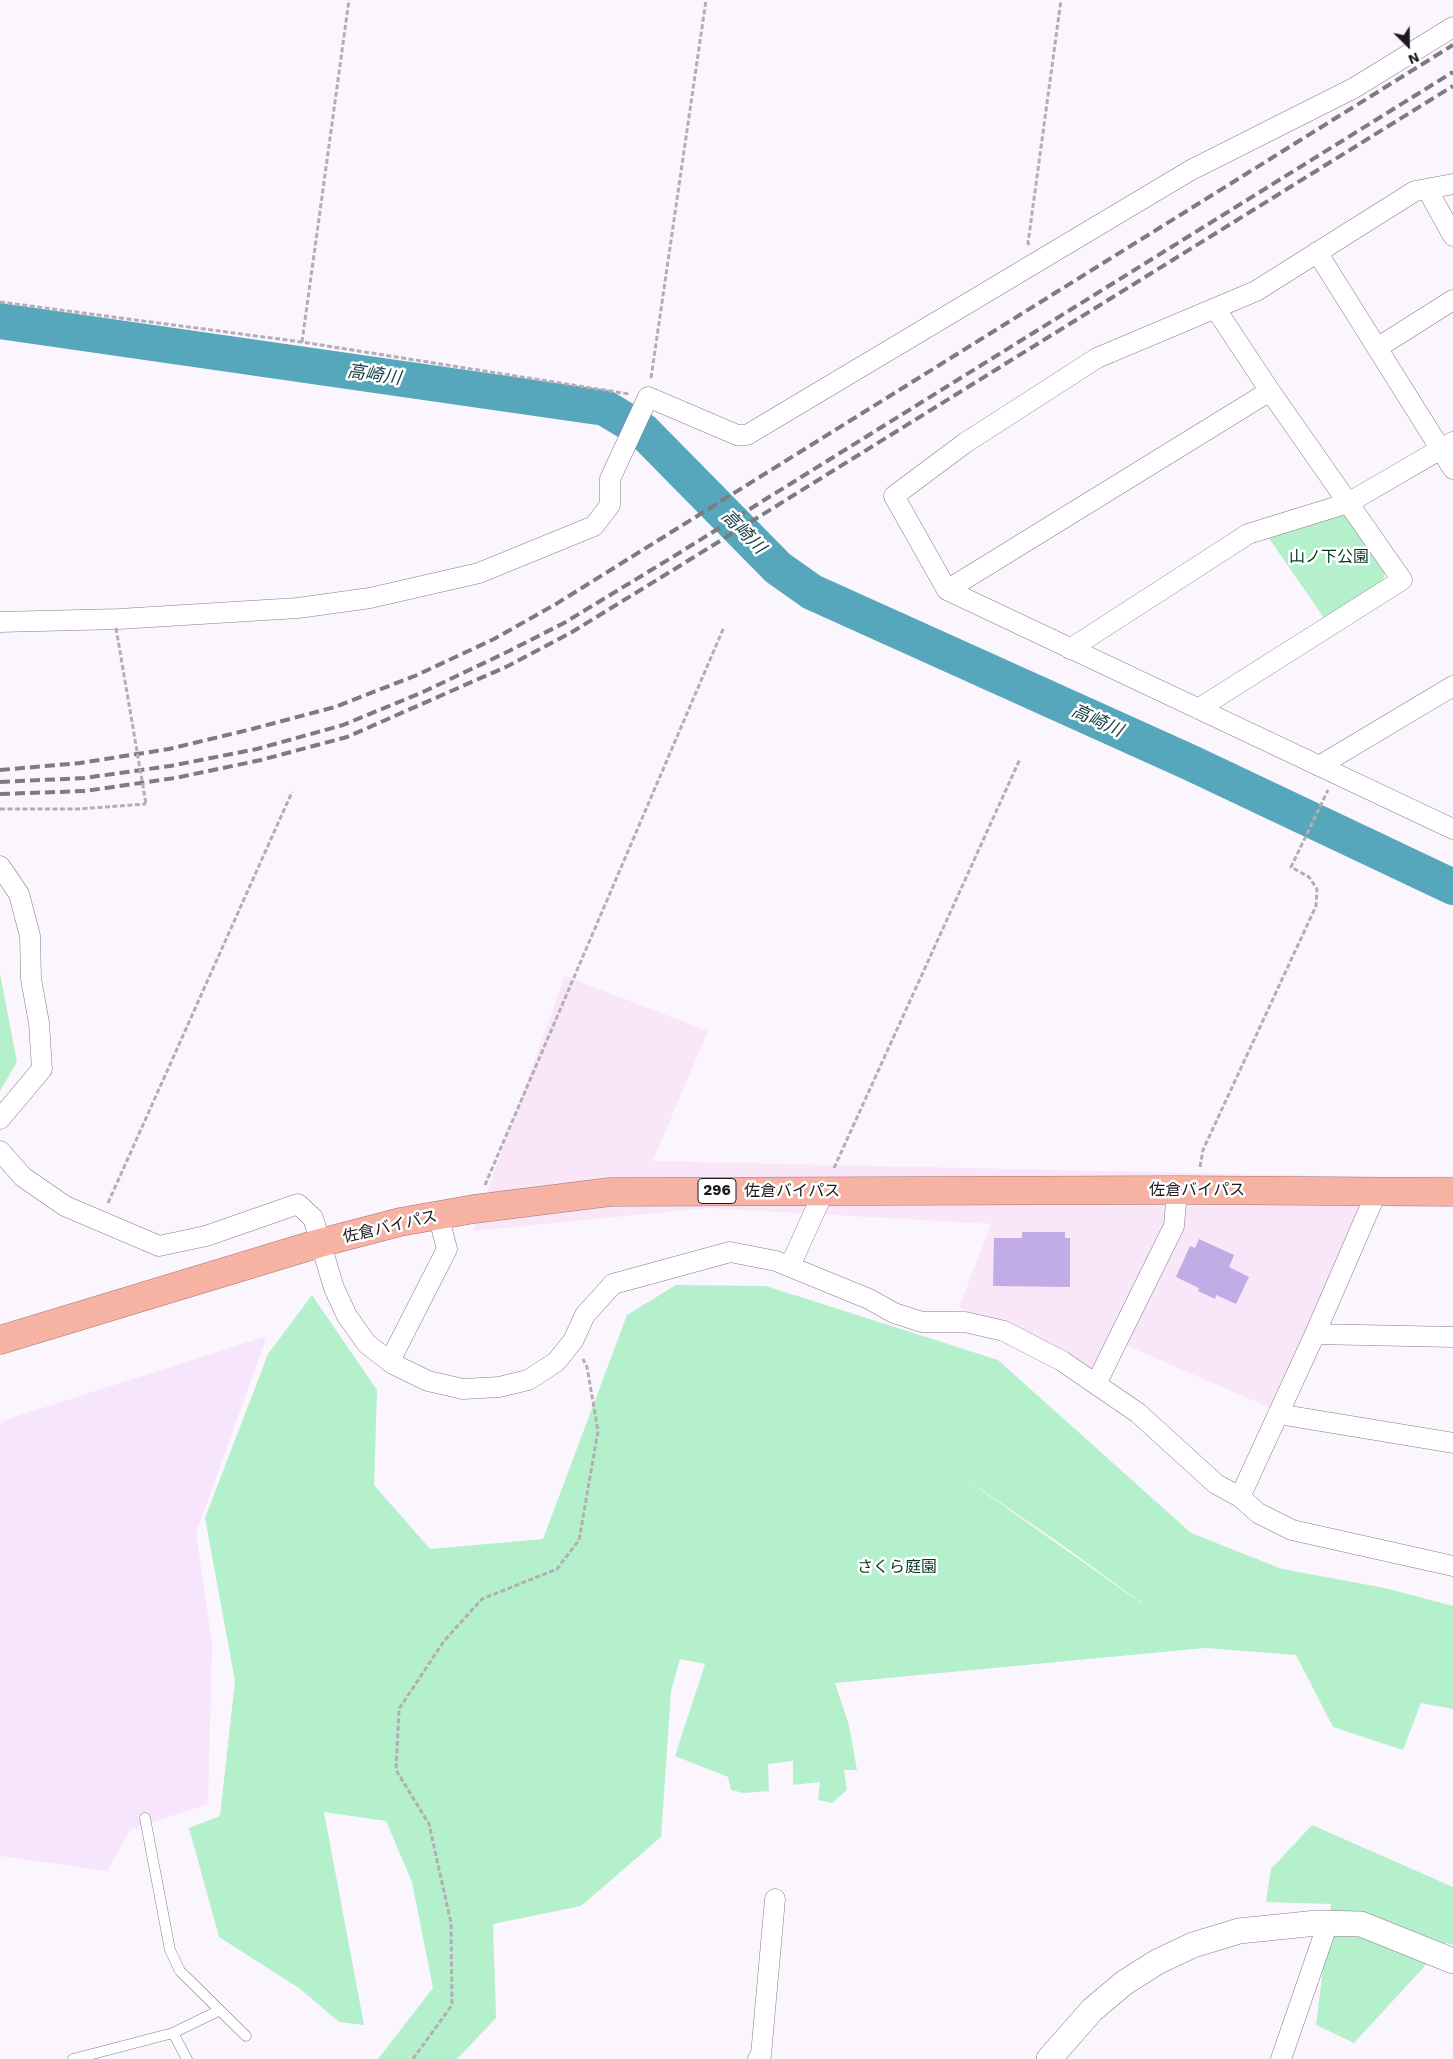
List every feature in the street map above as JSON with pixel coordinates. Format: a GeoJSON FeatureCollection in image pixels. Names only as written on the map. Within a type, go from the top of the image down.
{"type":"FeatureCollection","features":[{"type":"Feature","properties":{"kind":"highway","name":"佐倉バイパス"},"geometry":{"type":"LineString","coordinates":[[0,1340],[320,1243],[400,1222],[474,1209],[610,1192],[1187,1190],[1453,1192]]}},
{"type":"Feature","properties":{"kind":"street"},"geometry":{"type":"LineString","coordinates":[[0,622],[120,619],[298,608],[370,598],[470,575],[594,526],[610,505],[610,479],[648,397],[737,435],[747,435],[1191,170],[1354,88],[1453,27]]}},
{"type":"Feature","properties":{"kind":"street"},"geometry":{"type":"LineString","coordinates":[[1453,184],[1415,192],[1256,291],[1097,358],[965,443],[894,496],[947,590],[1453,829]]}},
{"type":"Feature","properties":{"kind":"street"},"geometry":{"type":"LineString","coordinates":[[1427,189],[1453,236]]}},
{"type":"Feature","properties":{"kind":"street"},"geometry":{"type":"LineString","coordinates":[[1317,252],[1377,348],[1447,446],[1453,469]]}},
{"type":"Feature","properties":{"kind":"street"},"geometry":{"type":"LineString","coordinates":[[1377,348],[1453,300]]}},
{"type":"Feature","properties":{"kind":"street"},"geometry":{"type":"LineString","coordinates":[[1198,709],[1402,580],[1270,391],[1215,308]]}},
{"type":"Feature","properties":{"kind":"street"},"geometry":{"type":"LineString","coordinates":[[947,590],[1270,391]]}},
{"type":"Feature","properties":{"kind":"street"},"geometry":{"type":"LineString","coordinates":[[1070,649],[1248,534],[1348,502],[1447,446]]}},
{"type":"Feature","properties":{"kind":"street"},"geometry":{"type":"LineString","coordinates":[[1327,770],[1453,686]]}},
{"type":"Feature","properties":{"kind":"street"},"geometry":{"type":"LineString","coordinates":[[0,866],[19,894],[30,936],[31,979],[39,1023],[42,1069],[0,1119]]}},
{"type":"Feature","properties":{"kind":"street"},"geometry":{"type":"LineString","coordinates":[[0,1151],[23,1177],[65,1206],[159,1246],[206,1236],[298,1204],[313,1218],[334,1288],[347,1316],[367,1344],[390,1361],[428,1381],[463,1389],[499,1387],[528,1380],[556,1362],[573,1341],[585,1315],[613,1284],[730,1252],[776,1261],[869,1299],[894,1313],[922,1322],[965,1322],[1004,1331],[1062,1361],[1138,1413],[1216,1484],[1240,1497],[1258,1513],[1292,1530],[1453,1566]]}},
{"type":"Feature","properties":{"kind":"street"},"geometry":{"type":"LineString","coordinates":[[1096,1384],[1174,1226],[1187,1190]]}},
{"type":"Feature","properties":{"kind":"street"},"geometry":{"type":"LineString","coordinates":[[790,1266],[824,1191]]}},
{"type":"Feature","properties":{"kind":"street"},"geometry":{"type":"LineString","coordinates":[[1240,1497],[1315,1334],[1377,1191]]}},
{"type":"Feature","properties":{"kind":"street"},"geometry":{"type":"LineString","coordinates":[[390,1361],[447,1249],[438,1215]]}},
{"type":"Feature","properties":{"kind":"street"},"geometry":{"type":"LineString","coordinates":[[1315,1334],[1453,1337]]}},
{"type":"Feature","properties":{"kind":"street"},"geometry":{"type":"LineString","coordinates":[[1278,1414],[1453,1443]]}},
{"type":"Feature","properties":{"kind":"street"},"geometry":{"type":"LineString","coordinates":[[758,2059],[761,2054],[775,1899]]}},
{"type":"Feature","properties":{"kind":"street"},"geometry":{"type":"LineString","coordinates":[[1281,2059],[1328,1923]]}},
{"type":"Feature","properties":{"kind":"street"},"geometry":{"type":"LineString","coordinates":[[1049,2059],[1092,2010],[1124,1983],[1164,1959],[1193,1945],[1239,1932],[1328,1923],[1361,1924],[1453,1961]]}},
{"type":"Feature","properties":{"kind":"lane"},"geometry":{"type":"LineString","coordinates":[[145,1818],[170,1950],[180,1972],[218,2011],[246,2036]]}},
{"type":"Feature","properties":{"kind":"lane"},"geometry":{"type":"LineString","coordinates":[[73,2059],[173,2033],[218,2011]]}},
{"type":"Feature","properties":{"kind":"lane"},"geometry":{"type":"LineString","coordinates":[[173,2033],[187,2059]]}},
{"type":"Feature","properties":{"kind":"path"},"geometry":{"type":"LineString","coordinates":[[302,342],[349,0]]}},
{"type":"Feature","properties":{"kind":"path"},"geometry":{"type":"LineString","coordinates":[[0,302],[302,342],[648,397],[706,0]]}},
{"type":"Feature","properties":{"kind":"path"},"geometry":{"type":"LineString","coordinates":[[1039,260],[1028,242],[1061,0]]}},
{"type":"Feature","properties":{"kind":"path"},"geometry":{"type":"LineString","coordinates":[[474,1209],[724,627]]}},
{"type":"Feature","properties":{"kind":"path"},"geometry":{"type":"LineString","coordinates":[[0,809],[78,809],[146,804],[116,628]]}},
{"type":"Feature","properties":{"kind":"path"},"geometry":{"type":"LineString","coordinates":[[824,1191],[1020,759]]}},
{"type":"Feature","properties":{"kind":"path"},"geometry":{"type":"LineString","coordinates":[[1187,1190],[1202,1150],[1316,906],[1317,888],[1309,877],[1291,867],[1327,770]]}},
{"type":"Feature","properties":{"kind":"path"},"geometry":{"type":"LineString","coordinates":[[100,1222],[292,792]]}},
{"type":"Feature","properties":{"kind":"path"},"geometry":{"type":"LineString","coordinates":[[413,2059],[452,2005],[451,1923],[429,1824],[396,1770],[399,1709],[444,1641],[482,1599],[557,1569],[579,1540],[598,1431],[587,1367],[573,1341]]}},
{"type":"Feature","properties":{"kind":"shaded area"},"geometry":{"type":"Polygon","coordinates":[[[565,976],[708,1031],[653,1161],[1376,1177],[1453,1176],[1453,1204],[1364,1200],[1275,1410],[1125,1345],[1111,1378],[959,1307],[991,1224],[708,1208],[473,1231],[565,976]]]}},
{"type":"Feature","properties":{"kind":"shaded area"},"geometry":{"type":"Polygon","coordinates":[[[267,1336],[196,1533],[212,1645],[208,1804],[131,1829],[107,1871],[0,1856],[0,1425],[2,1421],[267,1336]]]}},
{"type":"Feature","properties":{"kind":"green space","name":"山ノ下公園"},"geometry":{"type":"Polygon","coordinates":[[[1345,513],[1386,571],[1382,582],[1324,618],[1266,534],[1345,513]]]}},
{"type":"Feature","properties":{"kind":"green space"},"geometry":{"type":"Polygon","coordinates":[[[0,973],[17,1062],[0,1091],[0,973]]]}},
{"type":"Feature","properties":{"kind":"green space","name":"さくら庭園"},"geometry":{"type":"Polygon","coordinates":[[[676,1285],[766,1286],[998,1360],[1191,1533],[1282,1569],[1385,1588],[1453,1606],[1453,1709],[1421,1703],[1403,1750],[1333,1727],[1296,1655],[1205,1648],[835,1683],[849,1725],[857,1770],[844,1770],[847,1790],[832,1803],[818,1800],[820,1782],[793,1785],[793,1761],[768,1764],[769,1791],[744,1793],[731,1790],[728,1777],[675,1756],[705,1664],[680,1659],[671,1691],[661,1837],[581,1906],[493,1924],[496,2018],[457,2059],[378,2059],[433,1988],[412,1882],[386,1821],[324,1812],[364,2025],[339,2022],[299,1988],[219,1937],[189,1828],[220,1816],[235,1681],[205,1518],[268,1354],[312,1295],[377,1390],[374,1485],[430,1549],[543,1539],[627,1315],[676,1285]],[[957,1473],[1142,1603],[1058,1542],[957,1473]]]}},
{"type":"Feature","properties":{"kind":"green space"},"geometry":{"type":"Polygon","coordinates":[[[1312,1825],[1453,1887],[1453,1945],[1446,1943],[1354,2043],[1316,2025],[1331,1904],[1266,1902],[1271,1869],[1312,1825]]]}},
{"type":"Feature","properties":{"kind":"building"},"geometry":{"type":"Polygon","coordinates":[[[1022,1232],[1065,1232],[1065,1238],[1070,1238],[1070,1287],[993,1286],[994,1238],[1022,1238],[1022,1232]]]}},
{"type":"Feature","properties":{"kind":"building"},"geometry":{"type":"Polygon","coordinates":[[[1199,1239],[1234,1255],[1229,1267],[1249,1277],[1236,1304],[1216,1295],[1215,1299],[1198,1291],[1199,1288],[1176,1277],[1190,1246],[1195,1248],[1199,1239]]]}},
{"type":"Feature","properties":{"kind":"waterway","name":"高崎川"},"geometry":{"type":"LineString","coordinates":[[0,321],[605,408],[643,431],[778,568],[812,592],[1189,762],[1453,887]]}},
{"type":"Feature","properties":{"kind":"railway"},"geometry":{"type":"LineString","coordinates":[[0,770],[80,763],[169,749],[335,707],[417,675],[494,639],[556,604],[1453,45]]}},
{"type":"Feature","properties":{"kind":"railway"},"geometry":{"type":"LineString","coordinates":[[0,782],[84,778],[170,766],[257,749],[343,725],[423,692],[505,653],[564,623],[671,558],[1453,72]]}},
{"type":"Feature","properties":{"kind":"railway"},"geometry":{"type":"LineString","coordinates":[[0,794],[85,791],[175,778],[261,760],[347,737],[508,666],[572,632],[678,567],[1453,86]]}}]}
